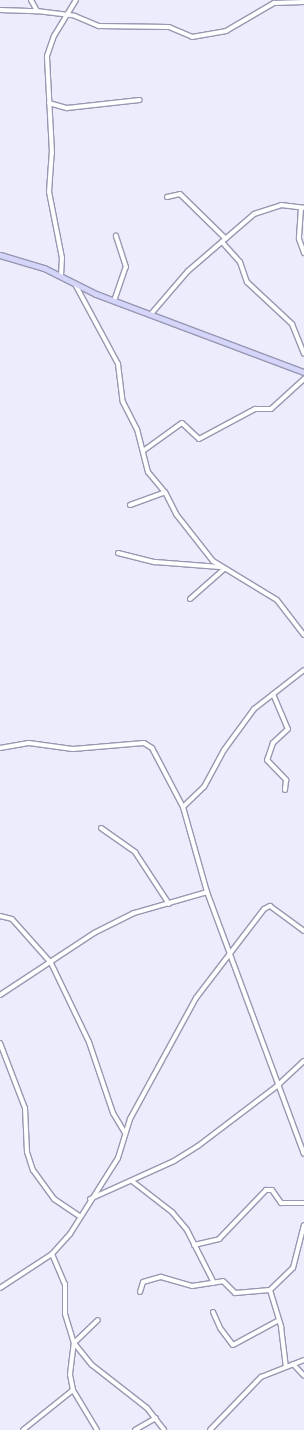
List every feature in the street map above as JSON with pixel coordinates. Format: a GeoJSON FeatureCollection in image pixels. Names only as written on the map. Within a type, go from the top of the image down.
{"type":"FeatureCollection","features":[{"type":"Feature","properties":{"kind":"main road"},"geometry":{"type":"LineString","coordinates":[[0,255],[61,276],[75,284],[114,301],[304,372]]}},
{"type":"Feature","properties":{"kind":"street"},"geometry":{"type":"LineString","coordinates":[[31,0],[36,11]]}},
{"type":"Feature","properties":{"kind":"street"},"geometry":{"type":"LineString","coordinates":[[61,276],[62,258],[49,192],[48,52],[65,16],[76,0]]}},
{"type":"Feature","properties":{"kind":"street"},"geometry":{"type":"LineString","coordinates":[[0,10],[36,11],[65,16],[108,28],[169,27],[192,37],[226,31],[274,3],[304,2]]}},
{"type":"Feature","properties":{"kind":"street"},"geometry":{"type":"LineString","coordinates":[[49,103],[68,108],[140,100]]}},
{"type":"Feature","properties":{"kind":"street"},"geometry":{"type":"LineString","coordinates":[[167,197],[180,194],[224,240],[237,258],[247,282],[292,324],[304,354]]}},
{"type":"Feature","properties":{"kind":"street"},"geometry":{"type":"LineString","coordinates":[[151,314],[172,287],[224,240],[260,211],[281,205],[303,208],[299,239],[304,253]]}},
{"type":"Feature","properties":{"kind":"street"},"geometry":{"type":"LineString","coordinates":[[114,301],[126,267],[116,236]]}},
{"type":"Feature","properties":{"kind":"street"},"geometry":{"type":"LineString","coordinates":[[75,284],[118,364],[123,402],[137,429],[148,472],[165,492],[180,520],[222,568],[277,600],[304,635]]}},
{"type":"Feature","properties":{"kind":"street"},"geometry":{"type":"LineString","coordinates":[[143,451],[182,423],[199,438],[255,409],[271,409],[304,378]]}},
{"type":"Feature","properties":{"kind":"street"},"geometry":{"type":"LineString","coordinates":[[130,505],[165,492]]}},
{"type":"Feature","properties":{"kind":"street"},"geometry":{"type":"LineString","coordinates":[[118,553],[155,562],[222,568]]}},
{"type":"Feature","properties":{"kind":"street"},"geometry":{"type":"LineString","coordinates":[[190,599],[222,568]]}},
{"type":"Feature","properties":{"kind":"street"},"geometry":{"type":"LineString","coordinates":[[183,806],[204,787],[245,720],[273,694],[304,670]]}},
{"type":"Feature","properties":{"kind":"street"},"geometry":{"type":"LineString","coordinates":[[273,694],[288,729],[273,743],[267,757],[286,780],[285,790]]}},
{"type":"Feature","properties":{"kind":"street"},"geometry":{"type":"LineString","coordinates":[[0,748],[29,743],[89,750],[144,743],[152,748],[160,760],[183,806],[207,892],[277,1086],[304,1154]]}},
{"type":"Feature","properties":{"kind":"street"},"geometry":{"type":"LineString","coordinates":[[101,828],[135,852],[168,904]]}},
{"type":"Feature","properties":{"kind":"street"},"geometry":{"type":"LineString","coordinates":[[0,996],[94,933],[134,913],[207,892]]}},
{"type":"Feature","properties":{"kind":"street"},"geometry":{"type":"LineString","coordinates":[[0,1288],[52,1254],[80,1216],[118,1158],[125,1133],[196,998],[266,907],[270,906],[304,932]]}},
{"type":"Feature","properties":{"kind":"street"},"geometry":{"type":"LineString","coordinates":[[0,916],[12,919],[51,963],[89,1042],[113,1113],[125,1133]]}},
{"type":"Feature","properties":{"kind":"street"},"geometry":{"type":"LineString","coordinates":[[0,1043],[25,1108],[27,1152],[33,1170],[54,1199],[80,1216]]}},
{"type":"Feature","properties":{"kind":"street"},"geometry":{"type":"LineString","coordinates":[[90,1200],[132,1181],[198,1146],[277,1086],[304,1061]]}},
{"type":"Feature","properties":{"kind":"street"},"geometry":{"type":"LineString","coordinates":[[132,1181],[172,1212],[194,1245],[214,1283]]}},
{"type":"Feature","properties":{"kind":"street"},"geometry":{"type":"LineString","coordinates":[[194,1245],[219,1240],[266,1190],[272,1190],[281,1203],[304,1203]]}},
{"type":"Feature","properties":{"kind":"street"},"geometry":{"type":"LineString","coordinates":[[140,1292],[143,1282],[155,1277],[192,1286],[223,1281],[235,1293],[270,1290],[293,1268],[304,1225]]}},
{"type":"Feature","properties":{"kind":"street"},"geometry":{"type":"LineString","coordinates":[[52,1254],[66,1284],[65,1314],[74,1343],[92,1365],[140,1401],[156,1418],[164,1430]]}},
{"type":"Feature","properties":{"kind":"street"},"geometry":{"type":"LineString","coordinates":[[270,1290],[279,1320],[286,1366]]}},
{"type":"Feature","properties":{"kind":"street"},"geometry":{"type":"LineString","coordinates":[[214,1312],[220,1328],[233,1345],[279,1320]]}},
{"type":"Feature","properties":{"kind":"street"},"geometry":{"type":"LineString","coordinates":[[98,1320],[74,1343],[70,1374],[73,1390],[98,1430]]}},
{"type":"Feature","properties":{"kind":"street"},"geometry":{"type":"LineString","coordinates":[[210,1430],[261,1377],[304,1360]]}},
{"type":"Feature","properties":{"kind":"street"},"geometry":{"type":"LineString","coordinates":[[294,1364],[304,1376]]}},
{"type":"Feature","properties":{"kind":"street"},"geometry":{"type":"LineString","coordinates":[[23,1430],[73,1390]]}},
{"type":"Feature","properties":{"kind":"street"},"geometry":{"type":"LineString","coordinates":[[135,1430],[156,1418]]}}]}
